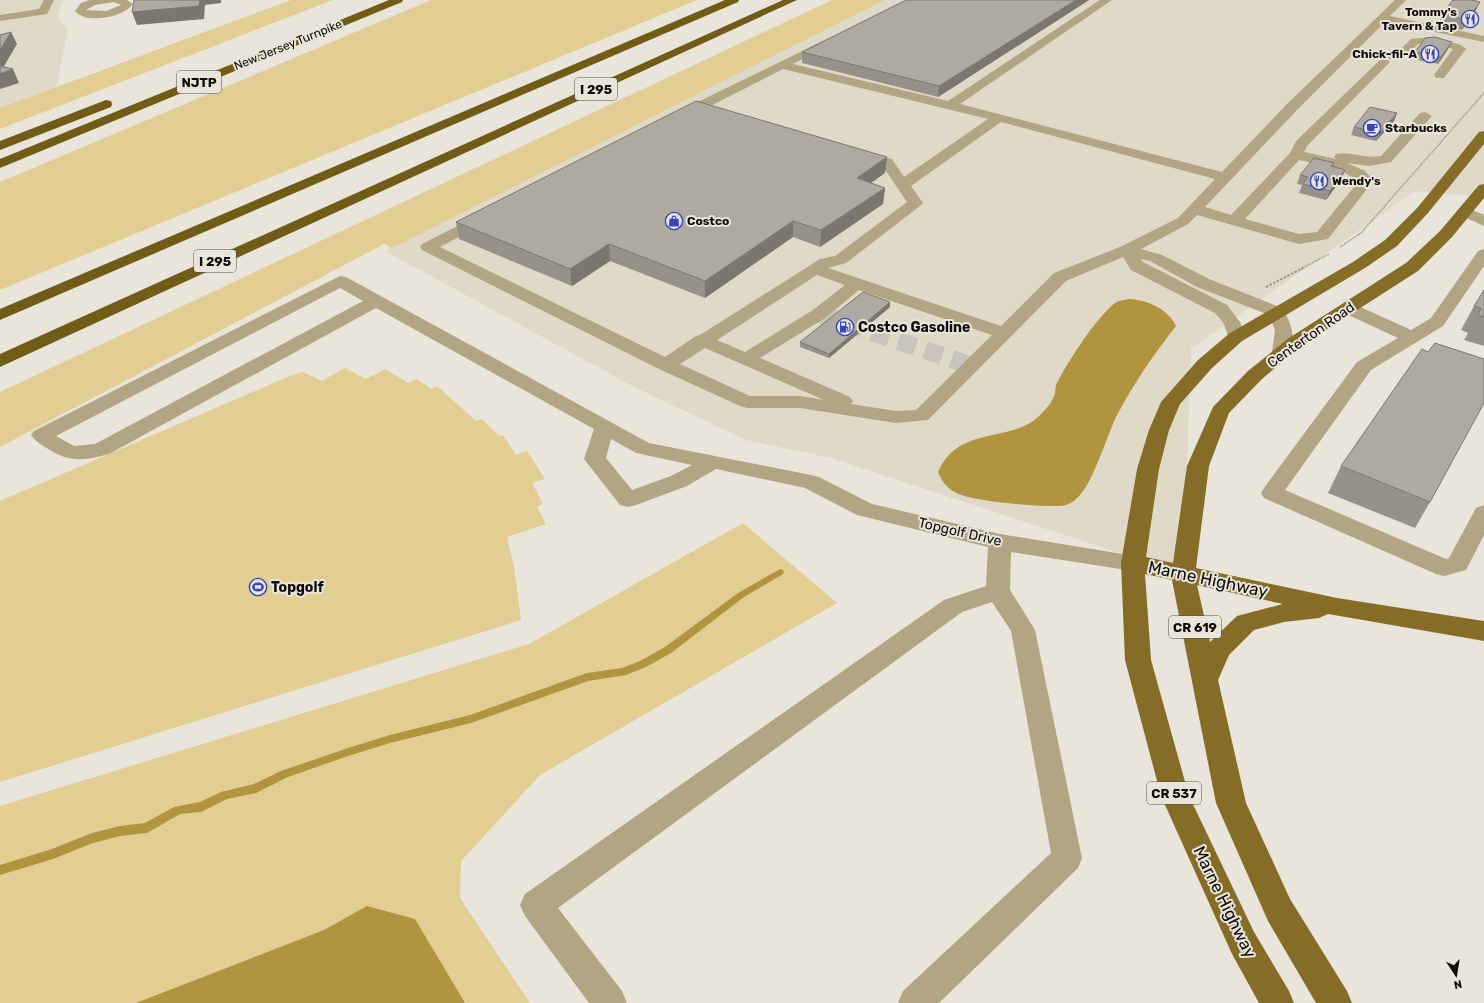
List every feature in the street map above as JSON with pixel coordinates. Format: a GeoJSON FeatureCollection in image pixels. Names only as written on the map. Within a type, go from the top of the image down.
{"type":"FeatureCollection","features":[{"type":"Feature","properties":{"kind":"highway","name":"New Jersey Turnpike"},"geometry":{"type":"LineString","coordinates":[[354,5],[367,0]]}},
{"type":"Feature","properties":{"kind":"highway","name":"New Jersey Turnpike"},"geometry":{"type":"LineString","coordinates":[[0,164],[398,0]]}},
{"type":"Feature","properties":{"kind":"highway","name":"I 295"},"geometry":{"type":"LineString","coordinates":[[0,315],[734,0]]}},
{"type":"Feature","properties":{"kind":"highway","name":"I 295"},"geometry":{"type":"LineString","coordinates":[[0,361],[182,276],[792,0]]}},
{"type":"Feature","properties":{"kind":"highway"},"geometry":{"type":"LineString","coordinates":[[0,146],[115,100]]}},
{"type":"Feature","properties":{"kind":"main road"},"geometry":{"type":"LineString","coordinates":[[1133,563],[1148,469],[1159,430],[1171,402],[1205,364],[1236,337],[1276,312],[1359,265],[1391,243],[1423,210],[1484,135]]}},
{"type":"Feature","properties":{"kind":"main road","name":"Centerton Road"},"geometry":{"type":"LineString","coordinates":[[1205,681],[1183,574],[1198,466],[1220,411],[1255,375],[1282,352],[1412,267],[1446,234],[1481,195]]}},
{"type":"Feature","properties":{"kind":"main road"},"geometry":{"type":"LineString","coordinates":[[1348,308],[1342,292],[1390,261],[1391,243]]}},
{"type":"Feature","properties":{"kind":"main road","name":"Marne Highway"},"geometry":{"type":"LineString","coordinates":[[1277,1003],[1243,943],[1175,796],[1138,660],[1133,563],[1337,607],[1484,631]]}},
{"type":"Feature","properties":{"kind":"main road"},"geometry":{"type":"LineString","coordinates":[[1335,1003],[1279,910],[1231,803],[1205,681],[1219,650],[1246,623],[1284,613],[1337,607]]}},
{"type":"Feature","properties":{"kind":"street"},"geometry":{"type":"LineString","coordinates":[[0,18],[43,12],[49,0]]}},
{"type":"Feature","properties":{"kind":"street"},"geometry":{"type":"LineString","coordinates":[[110,0],[88,4],[83,6],[80,11],[88,14],[111,12],[124,8],[128,4],[118,0]]}},
{"type":"Feature","properties":{"kind":"street"},"geometry":{"type":"LineString","coordinates":[[950,105],[1107,0]]}},
{"type":"Feature","properties":{"kind":"street"},"geometry":{"type":"LineString","coordinates":[[498,210],[428,247],[666,365],[747,402],[800,402],[896,417],[921,416],[1060,277],[1126,250],[1183,221],[1292,107],[1401,0]]}},
{"type":"Feature","properties":{"kind":"street"},"geometry":{"type":"LineString","coordinates":[[1386,15],[1484,32]]}},
{"type":"Feature","properties":{"kind":"street"},"geometry":{"type":"LineString","coordinates":[[1386,15],[1484,39]]}},
{"type":"Feature","properties":{"kind":"street"},"geometry":{"type":"LineString","coordinates":[[667,122],[838,37]]}},
{"type":"Feature","properties":{"kind":"street"},"geometry":{"type":"LineString","coordinates":[[1234,221],[1297,151],[1387,59],[1404,53],[1415,40],[1432,40],[1460,49],[1440,74]]}},
{"type":"Feature","properties":{"kind":"street"},"geometry":{"type":"LineString","coordinates":[[783,65],[950,105],[1226,176]]}},
{"type":"Feature","properties":{"kind":"street"},"geometry":{"type":"LineString","coordinates":[[695,108],[721,115]]}},
{"type":"Feature","properties":{"kind":"street"},"geometry":{"type":"LineString","coordinates":[[1297,151],[1357,161],[1377,162],[1386,159],[1425,116]]}},
{"type":"Feature","properties":{"kind":"street"},"geometry":{"type":"LineString","coordinates":[[902,185],[998,118]]}},
{"type":"Feature","properties":{"kind":"street"},"geometry":{"type":"LineString","coordinates":[[666,365],[702,340],[815,268],[826,262],[840,260],[915,203],[886,162],[840,149]]}},
{"type":"Feature","properties":{"kind":"street"},"geometry":{"type":"LineString","coordinates":[[1194,209],[1299,239],[1322,236],[1367,180],[1359,173],[1297,151]]}},
{"type":"Feature","properties":{"kind":"street"},"geometry":{"type":"LineString","coordinates":[[1465,212],[1484,221]]}},
{"type":"Feature","properties":{"kind":"street"},"geometry":{"type":"LineString","coordinates":[[1126,250],[1156,258],[1203,283],[1276,312],[1284,330],[1282,352]]}},
{"type":"Feature","properties":{"kind":"street"},"geometry":{"type":"LineString","coordinates":[[1126,250],[1137,266],[1221,309],[1230,317],[1235,326],[1236,337]]}},
{"type":"Feature","properties":{"kind":"street"},"geometry":{"type":"LineString","coordinates":[[1484,254],[1437,322],[1364,366],[1272,493],[1444,568],[1458,564],[1484,513]]}},
{"type":"Feature","properties":{"kind":"street"},"geometry":{"type":"LineString","coordinates":[[815,268],[1005,333]]}},
{"type":"Feature","properties":{"kind":"street","name":"Topgolf Drive"},"geometry":{"type":"LineString","coordinates":[[376,301],[102,449],[84,454],[70,454],[41,435],[340,281],[643,448],[811,482],[865,510],[1000,542],[1133,563]]}},
{"type":"Feature","properties":{"kind":"street"},"geometry":{"type":"LineString","coordinates":[[746,359],[819,314],[857,283]]}},
{"type":"Feature","properties":{"kind":"street"},"geometry":{"type":"LineString","coordinates":[[1348,308],[1411,337]]}},
{"type":"Feature","properties":{"kind":"street"},"geometry":{"type":"LineString","coordinates":[[702,340],[873,414]]}},
{"type":"Feature","properties":{"kind":"street"},"geometry":{"type":"LineString","coordinates":[[605,427],[595,459],[628,500],[679,481],[713,462]]}},
{"type":"Feature","properties":{"kind":"street"},"geometry":{"type":"LineString","coordinates":[[915,1003],[1067,858],[1023,630],[998,590],[1000,542]]}},
{"type":"Feature","properties":{"kind":"street"},"geometry":{"type":"LineString","coordinates":[[610,1003],[536,905],[953,606],[998,590]]}},
{"type":"Feature","properties":{"kind":"path"},"geometry":{"type":"LineString","coordinates":[[1338,248],[1361,233],[1484,93]]}},
{"type":"Feature","properties":{"kind":"path"},"geometry":{"type":"LineString","coordinates":[[1261,290],[1303,269],[1332,252]]}},
{"type":"Feature","properties":{"kind":"shaded area"},"geometry":{"type":"Polygon","coordinates":[[[0,0],[63,0],[57,17],[68,30],[56,89],[0,110],[0,0]]]}},
{"type":"Feature","properties":{"kind":"shaded area"},"geometry":{"type":"Polygon","coordinates":[[[291,0],[333,0],[0,129],[0,108],[291,0]]]}},
{"type":"Feature","properties":{"kind":"shaded area"},"geometry":{"type":"Polygon","coordinates":[[[431,0],[697,0],[0,290],[0,182],[431,0]]]}},
{"type":"Feature","properties":{"kind":"shaded area"},"geometry":{"type":"Polygon","coordinates":[[[832,0],[885,0],[392,248],[384,244],[0,447],[0,392],[832,0]]]}},
{"type":"Feature","properties":{"kind":"shaded area"},"geometry":{"type":"Polygon","coordinates":[[[885,0],[1484,0],[1484,197],[1415,191],[1191,349],[1183,574],[831,458],[746,440],[636,388],[385,251],[885,0]]]}},
{"type":"Feature","properties":{"kind":"shaded area"},"geometry":{"type":"Polygon","coordinates":[[[1129,299],[1143,301],[1157,306],[1168,315],[1176,326],[1145,369],[1117,415],[1099,460],[1088,484],[1082,493],[1073,502],[1067,505],[1041,506],[990,501],[973,498],[952,491],[942,480],[938,472],[947,457],[959,447],[973,440],[1017,429],[1030,423],[1042,413],[1053,399],[1056,384],[1063,372],[1092,329],[1115,303],[1129,299]]]}},
{"type":"Feature","properties":{"kind":"shaded area","name":"Topgolf"},"geometry":{"type":"Polygon","coordinates":[[[345,368],[366,379],[385,369],[408,383],[417,379],[431,389],[437,386],[476,421],[482,419],[499,436],[503,435],[516,455],[527,451],[545,479],[532,483],[543,504],[537,507],[546,524],[507,537],[514,567],[521,620],[0,782],[0,501],[292,375],[303,372],[322,381],[345,368]]]}},
{"type":"Feature","properties":{"kind":"shaded area"},"geometry":{"type":"Polygon","coordinates":[[[743,523],[837,603],[540,775],[461,861],[460,898],[530,1003],[0,1003],[0,806],[529,644],[743,523]]]}},
{"type":"Feature","properties":{"kind":"shaded area"},"geometry":{"type":"Polygon","coordinates":[[[367,906],[415,919],[465,1003],[136,1003],[324,930],[367,906]]]}},
{"type":"Feature","properties":{"kind":"building"},"geometry":{"type":"Polygon","coordinates":[[[134,0],[200,0],[199,6],[132,12],[134,0]]]}},
{"type":"Feature","properties":{"kind":"building"},"geometry":{"type":"Polygon","coordinates":[[[906,0],[1076,0],[939,86],[802,52],[906,0]]]}},
{"type":"Feature","properties":{"kind":"building"},"geometry":{"type":"Polygon","coordinates":[[[1453,0],[1472,0],[1480,2],[1467,20],[1442,14],[1453,0]]]}},
{"type":"Feature","properties":{"kind":"building"},"geometry":{"type":"Polygon","coordinates":[[[11,32],[0,50],[0,35],[11,32]]]}},
{"type":"Feature","properties":{"kind":"building"},"geometry":{"type":"Polygon","coordinates":[[[1435,37],[1452,42],[1441,57],[1415,52],[1425,38],[1435,37]]]}},
{"type":"Feature","properties":{"kind":"building"},"geometry":{"type":"Polygon","coordinates":[[[0,66],[13,69],[0,74],[0,66]]]}},
{"type":"Feature","properties":{"kind":"building","name":"Costco"},"geometry":{"type":"Polygon","coordinates":[[[696,101],[887,157],[857,178],[885,188],[821,230],[793,221],[705,281],[609,244],[570,269],[456,222],[696,101]]]}},
{"type":"Feature","properties":{"kind":"building"},"geometry":{"type":"Polygon","coordinates":[[[1370,107],[1397,113],[1380,133],[1354,127],[1370,107]]]}},
{"type":"Feature","properties":{"kind":"building","name":"Wendy's"},"geometry":{"type":"Polygon","coordinates":[[[1314,158],[1334,163],[1331,166],[1345,170],[1330,191],[1303,184],[1308,177],[1300,175],[1314,158]]]}},
{"type":"Feature","properties":{"kind":"building"},"geometry":{"type":"Polygon","coordinates":[[[1484,290],[1484,317],[1478,315],[1481,308],[1474,306],[1484,290]]]}},
{"type":"Feature","properties":{"kind":"building","name":"Costco Gasoline"},"geometry":{"type":"Polygon","coordinates":[[[863,292],[890,302],[829,354],[800,342],[863,292]]]}},
{"type":"Feature","properties":{"kind":"building"},"geometry":{"type":"Polygon","coordinates":[[[1435,343],[1484,359],[1484,403],[1430,502],[1341,466],[1422,349],[1428,352],[1435,343]]]}},
{"type":"Feature","properties":{"kind":"waterway"},"geometry":{"type":"LineString","coordinates":[[0,870],[53,854],[92,838],[120,831],[147,828],[178,810],[201,807],[225,795],[256,788],[285,774],[348,752],[390,739],[471,719],[587,677],[623,672],[643,664],[668,650],[741,595],[780,572]]}},
{"type":"Feature","properties":{"kind":"tunnel"},"geometry":{"type":"LineString","coordinates":[[819,314],[972,366]]}},
{"type":"Feature","properties":{"kind":"place","name":"Tommy's Tavern & Tap"},"geometry":{"type":"Point","coordinates":[1470,19]}},
{"type":"Feature","properties":{"kind":"place","name":"Chick-fil-A"},"geometry":{"type":"Point","coordinates":[1430,54]}},
{"type":"Feature","properties":{"kind":"place","name":"Starbucks"},"geometry":{"type":"Point","coordinates":[1372,128]}},
{"type":"Feature","properties":{"kind":"place","name":"Wendy's"},"geometry":{"type":"Point","coordinates":[1319,181]}},
{"type":"Feature","properties":{"kind":"place","name":"Costco"},"geometry":{"type":"Point","coordinates":[674,221]}},
{"type":"Feature","properties":{"kind":"place","name":"Costco Gasoline"},"geometry":{"type":"Point","coordinates":[845,327]}},
{"type":"Feature","properties":{"kind":"place","name":"Topgolf"},"geometry":{"type":"Point","coordinates":[258,587]}}]}
